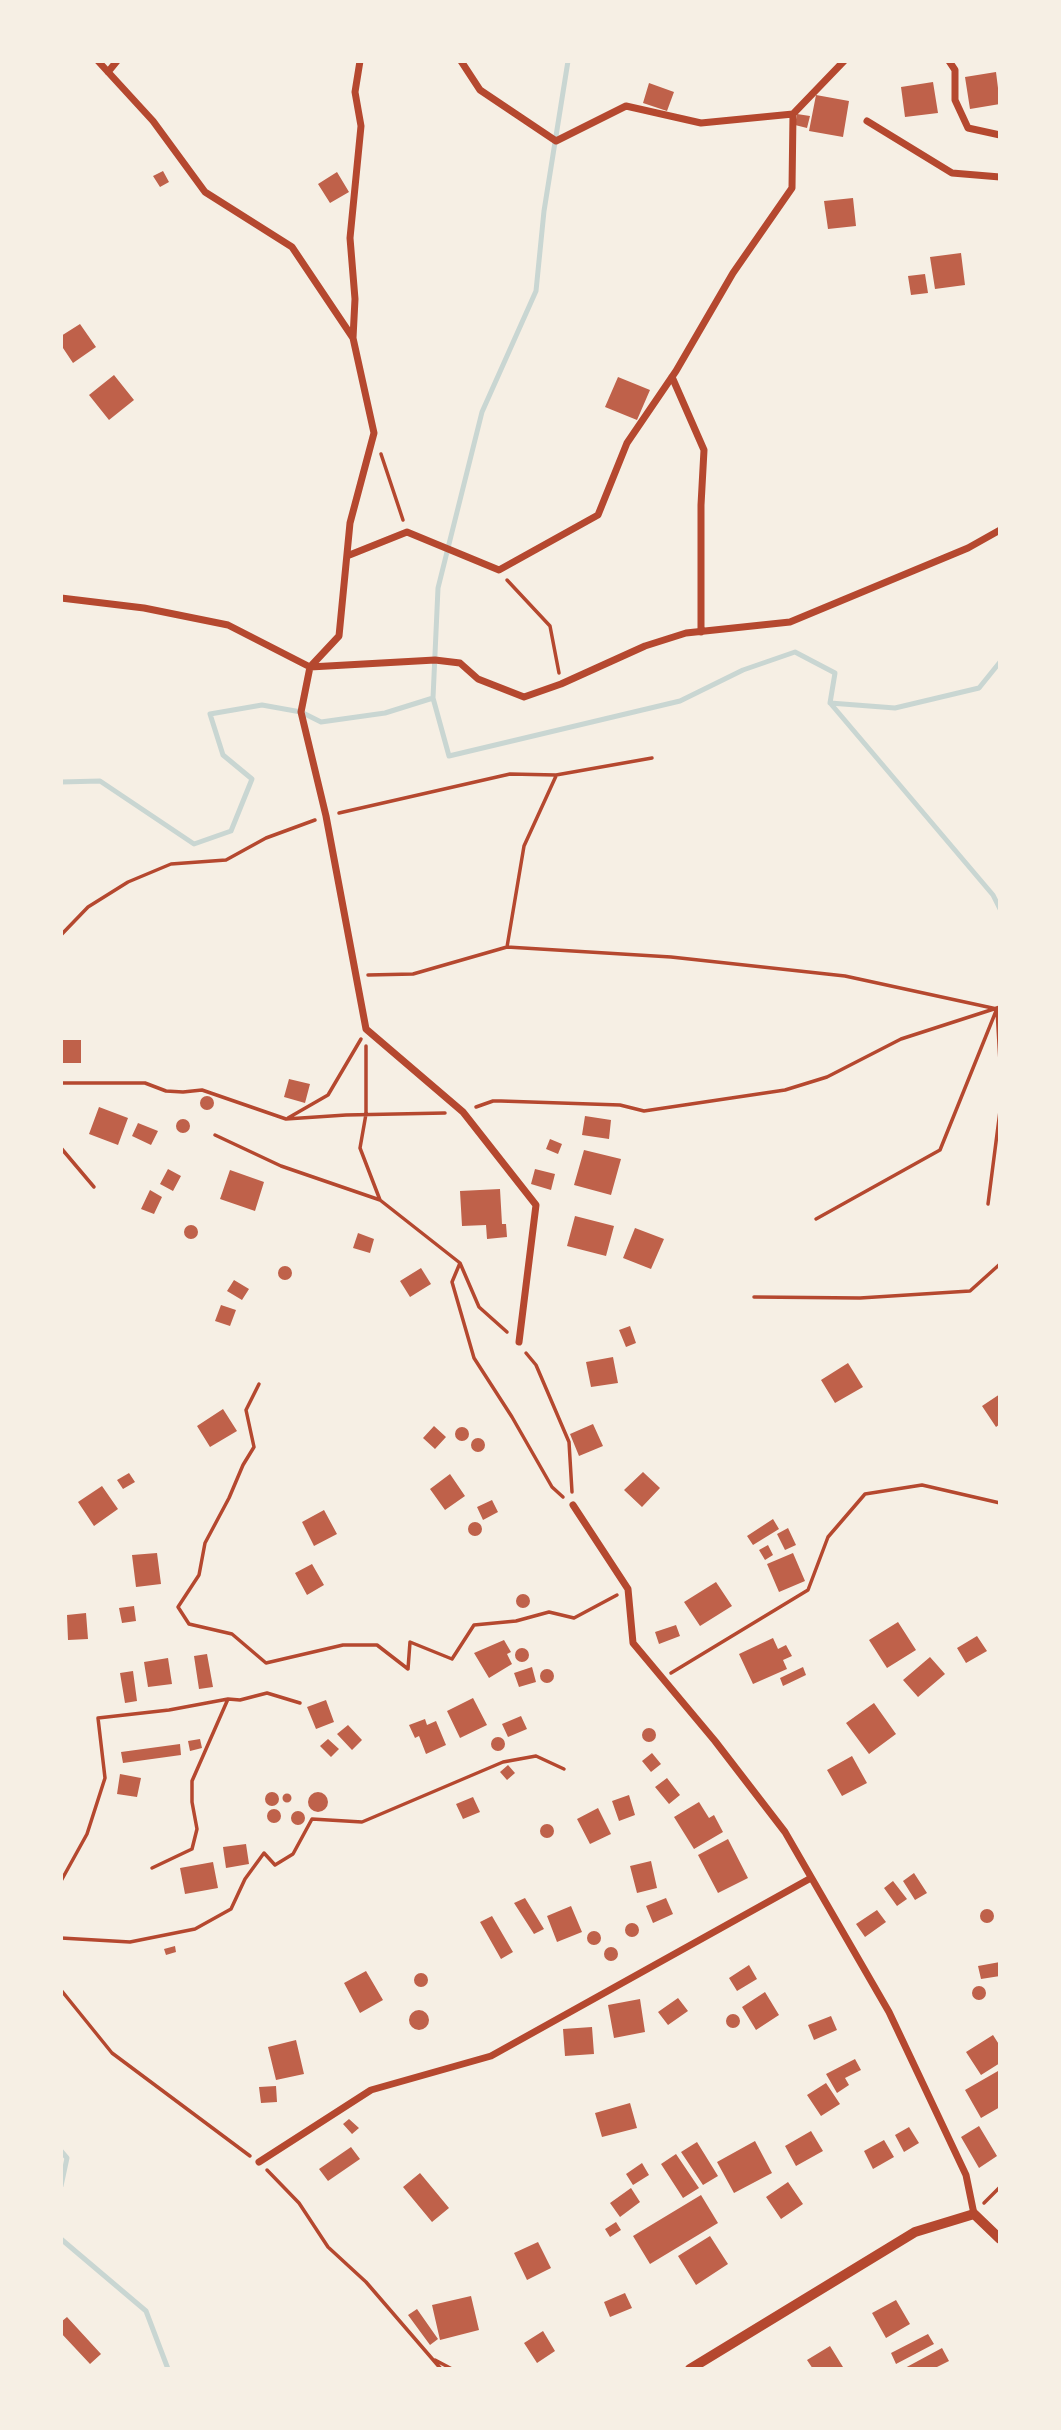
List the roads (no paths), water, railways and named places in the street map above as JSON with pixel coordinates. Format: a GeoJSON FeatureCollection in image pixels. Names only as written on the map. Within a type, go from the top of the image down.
{"type":"FeatureCollection","features":[{"type":"Feature","properties":{"kind":"street"},"geometry":{"type":"LineString","coordinates":[[98,61],[153,121],[205,192],[292,247],[353,338]]}},
{"type":"Feature","properties":{"kind":"street"},"geometry":{"type":"LineString","coordinates":[[108,72],[117,61]]}},
{"type":"Feature","properties":{"kind":"street"},"geometry":{"type":"LineString","coordinates":[[360,61],[355,92],[361,126],[350,238],[355,299],[353,338],[374,433],[350,523],[339,636],[310,667],[301,712],[326,816],[366,1029],[463,1112],[536,1205],[519,1342]]}},
{"type":"Feature","properties":{"kind":"street"},"geometry":{"type":"LineString","coordinates":[[461,61],[480,90],[556,141],[626,106],[701,123],[793,114],[844,61]]}},
{"type":"Feature","properties":{"kind":"street"},"geometry":{"type":"LineString","coordinates":[[949,61],[955,70],[955,100],[968,128],[1000,135]]}},
{"type":"Feature","properties":{"kind":"street"},"geometry":{"type":"LineString","coordinates":[[347,556],[407,532],[499,570],[598,516],[627,443],[672,377],[733,273],[792,188],[793,114]]}},
{"type":"Feature","properties":{"kind":"street"},"geometry":{"type":"LineString","coordinates":[[867,121],[952,173],[1000,177]]}},
{"type":"Feature","properties":{"kind":"street"},"geometry":{"type":"LineString","coordinates":[[672,377],[704,450],[701,632]]}},
{"type":"Feature","properties":{"kind":"street"},"geometry":{"type":"LineString","coordinates":[[61,598],[144,608],[228,625],[310,667],[435,660],[460,663],[478,679],[524,697],[561,684],[645,646],[686,633],[790,622],[968,548],[1000,530]]}},
{"type":"Feature","properties":{"kind":"street"},"geometry":{"type":"LineString","coordinates":[[573,1505],[628,1589],[633,1643],[785,1832],[890,2012],[966,2175],[974,2214],[1000,2239]]}},
{"type":"Feature","properties":{"kind":"street"},"geometry":{"type":"LineString","coordinates":[[259,2162],[371,2090],[491,2056],[811,1878]]}},
{"type":"Feature","properties":{"kind":"street"},"geometry":{"type":"LineString","coordinates":[[690,2369],[915,2232],[974,2214]]}},
{"type":"Feature","properties":{"kind":"waterway"},"geometry":{"type":"LineString","coordinates":[[433,698],[438,588],[482,412],[536,291],[544,211],[568,61]]}},
{"type":"Feature","properties":{"kind":"waterway"},"geometry":{"type":"LineString","coordinates":[[61,782],[100,781],[194,844],[231,831],[252,779],[223,755],[210,714],[262,705],[301,712],[321,722],[385,713],[433,698],[449,756],[680,701],[743,670],[795,652],[835,673],[830,703],[895,708],[979,688],[1000,662]]}},
{"type":"Feature","properties":{"kind":"waterway"},"geometry":{"type":"LineString","coordinates":[[831,704],[993,895],[1000,909]]}},
{"type":"Feature","properties":{"kind":"waterway"},"geometry":{"type":"LineString","coordinates":[[61,2151],[67,2158],[61,2186]]}},
{"type":"Feature","properties":{"kind":"waterway"},"geometry":{"type":"LineString","coordinates":[[61,2239],[146,2311],[168,2369]]}}]}
